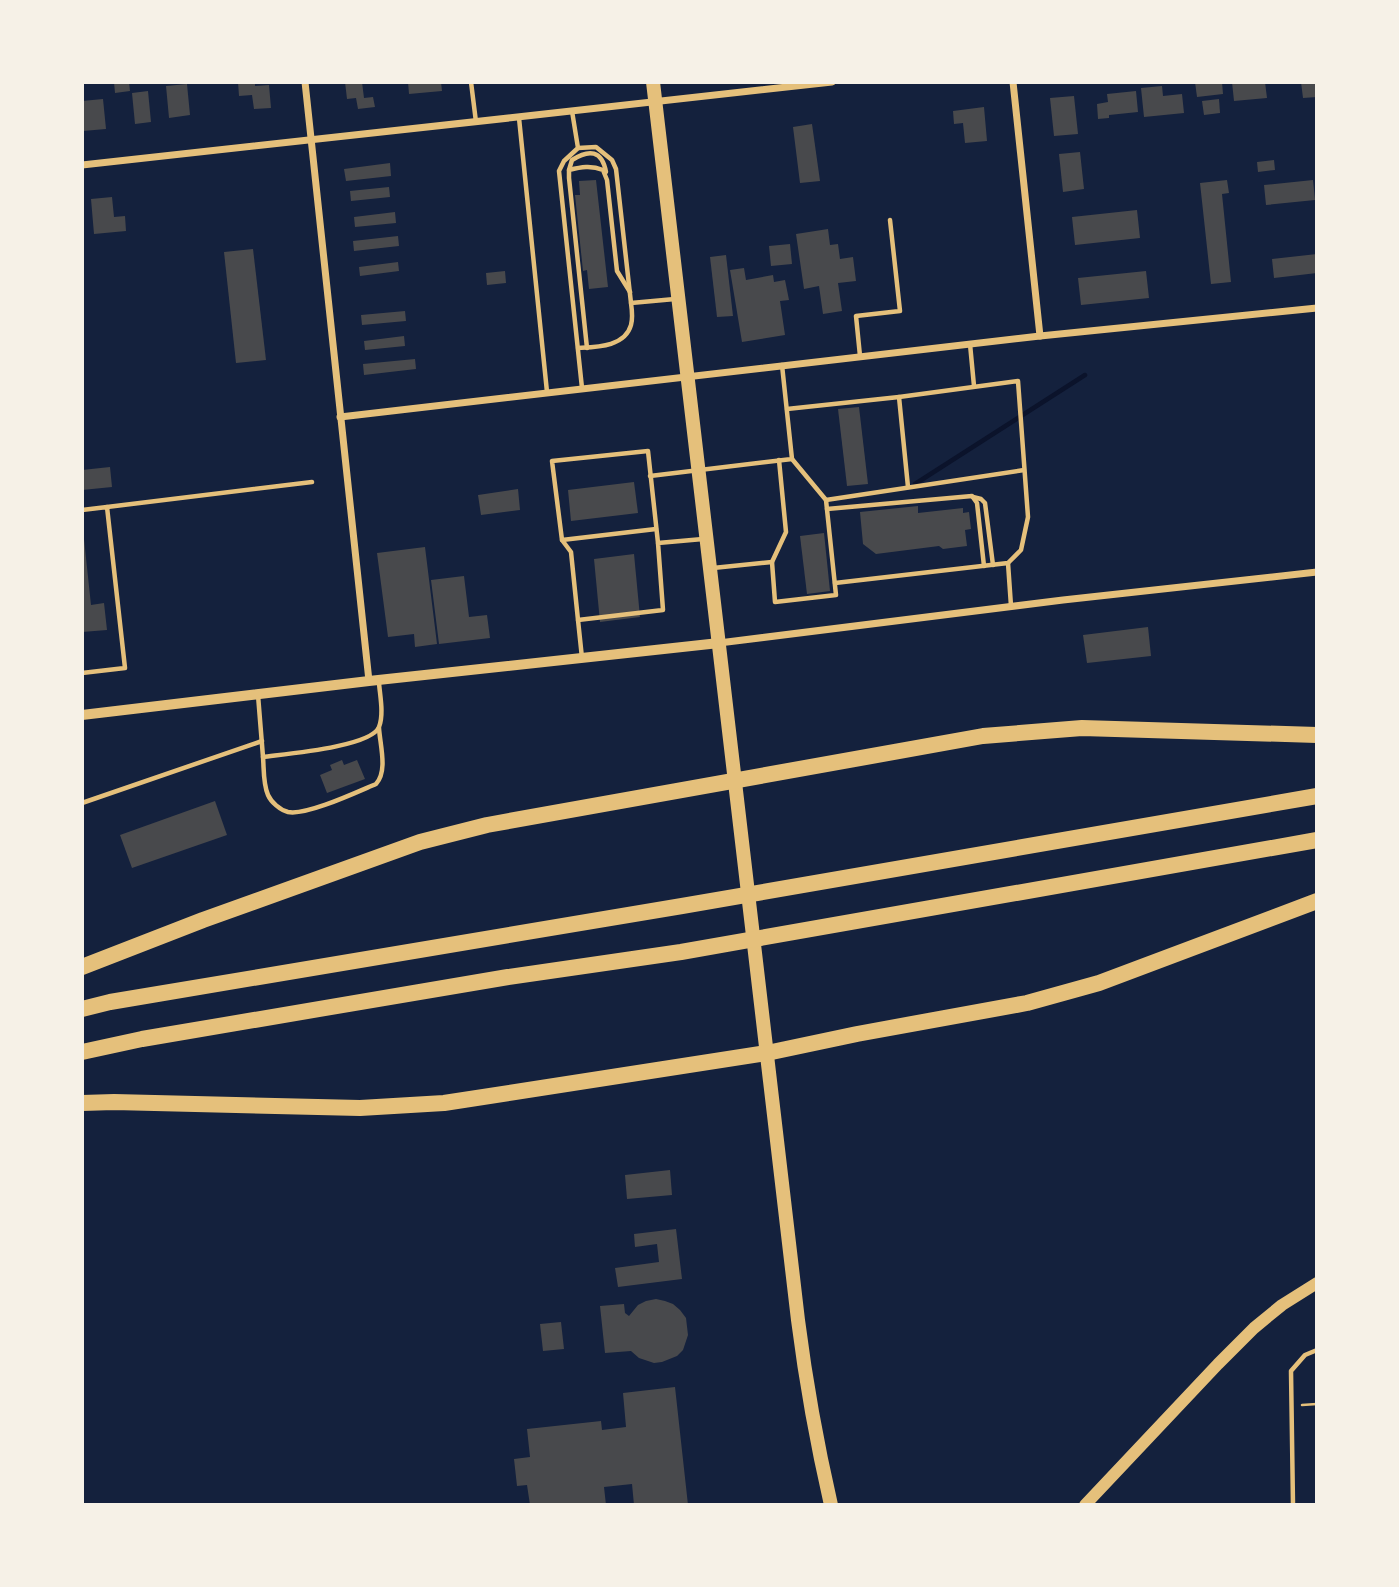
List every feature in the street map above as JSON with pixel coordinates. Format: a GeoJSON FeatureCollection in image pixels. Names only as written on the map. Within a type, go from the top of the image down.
{"type":"FeatureCollection","features":[{"type":"Feature","properties":{"kind":"highway"},"geometry":{"type":"LineString","coordinates":[[82,967],[203,920],[420,842],[487,825],[983,736],[1082,728],[1317,735]]}},
{"type":"Feature","properties":{"kind":"highway"},"geometry":{"type":"LineString","coordinates":[[82,1009],[110,1002],[1317,796]]}},
{"type":"Feature","properties":{"kind":"highway"},"geometry":{"type":"LineString","coordinates":[[82,1052],[142,1039],[508,977],[681,952],[1317,840]]}},
{"type":"Feature","properties":{"kind":"highway"},"geometry":{"type":"LineString","coordinates":[[82,1103],[360,1108],[444,1103],[767,1053],[1039,1000],[1099,983],[1317,901]]}},
{"type":"Feature","properties":{"kind":"main road"},"geometry":{"type":"LineString","coordinates":[[653,82],[807,1390],[831,1505]]}},
{"type":"Feature","properties":{"kind":"main road"},"geometry":{"type":"LineString","coordinates":[[1085,1505],[1254,1328],[1282,1305],[1317,1283]]}},
{"type":"Feature","properties":{"kind":"street"},"geometry":{"type":"LineString","coordinates":[[305,82],[340,417],[374,681]]}},
{"type":"Feature","properties":{"kind":"street"},"geometry":{"type":"LineString","coordinates":[[82,165],[832,82]]}},
{"type":"Feature","properties":{"kind":"street"},"geometry":{"type":"LineString","coordinates":[[1013,82],[1040,336]]}},
{"type":"Feature","properties":{"kind":"street"},"geometry":{"type":"LineString","coordinates":[[340,417],[689,375],[1317,308]]}},
{"type":"Feature","properties":{"kind":"street"},"geometry":{"type":"LineString","coordinates":[[82,715],[1317,572]]}},
{"type":"Feature","properties":{"kind":"lane"},"geometry":{"type":"LineString","coordinates":[[471,82],[476,123]]}},
{"type":"Feature","properties":{"kind":"lane"},"geometry":{"type":"LineString","coordinates":[[572,111],[578,148]]}},
{"type":"Feature","properties":{"kind":"lane"},"geometry":{"type":"LineString","coordinates":[[519,118],[547,392]]}},
{"type":"Feature","properties":{"kind":"lane"},"geometry":{"type":"LineString","coordinates":[[578,348],[611,344],[630,330],[632,321],[616,169],[612,160],[596,147],[578,148],[564,161],[559,171],[582,388]]}},
{"type":"Feature","properties":{"kind":"lane"},"geometry":{"type":"LineString","coordinates":[[587,348],[569,170],[572,160],[589,153],[595,153],[604,162],[617,271],[630,292]]}},
{"type":"Feature","properties":{"kind":"lane"},"geometry":{"type":"LineString","coordinates":[[569,170],[593,166],[603,170],[607,180]]}},
{"type":"Feature","properties":{"kind":"lane"},"geometry":{"type":"LineString","coordinates":[[860,356],[856,316],[900,311],[890,220]]}},
{"type":"Feature","properties":{"kind":"lane"},"geometry":{"type":"LineString","coordinates":[[631,303],[679,298]]}},
{"type":"Feature","properties":{"kind":"lane"},"geometry":{"type":"LineString","coordinates":[[970,344],[974,386]]}},
{"type":"Feature","properties":{"kind":"lane"},"geometry":{"type":"LineString","coordinates":[[779,460],[786,532],[772,562],[775,602],[836,595],[826,500],[792,459],[782,365]]}},
{"type":"Feature","properties":{"kind":"lane"},"geometry":{"type":"LineString","coordinates":[[787,409],[1017,381],[1028,517],[1021,550],[1008,563],[835,583]]}},
{"type":"Feature","properties":{"kind":"lane"},"geometry":{"type":"LineString","coordinates":[[899,397],[908,487]]}},
{"type":"Feature","properties":{"kind":"lane"},"geometry":{"type":"LineString","coordinates":[[578,620],[663,610],[648,451],[552,461],[562,540],[571,552],[578,620],[582,658]]}},
{"type":"Feature","properties":{"kind":"lane"},"geometry":{"type":"LineString","coordinates":[[650,476],[792,459]]}},
{"type":"Feature","properties":{"kind":"lane"},"geometry":{"type":"LineString","coordinates":[[826,500],[1024,470]]}},
{"type":"Feature","properties":{"kind":"lane"},"geometry":{"type":"LineString","coordinates":[[82,510],[312,482]]}},
{"type":"Feature","properties":{"kind":"lane"},"geometry":{"type":"LineString","coordinates":[[827,509],[972,496],[981,499],[985,503],[993,565]]}},
{"type":"Feature","properties":{"kind":"lane"},"geometry":{"type":"LineString","coordinates":[[972,496],[977,503],[984,566]]}},
{"type":"Feature","properties":{"kind":"lane"},"geometry":{"type":"LineString","coordinates":[[82,673],[125,668],[107,507]]}},
{"type":"Feature","properties":{"kind":"lane"},"geometry":{"type":"LineString","coordinates":[[562,540],[656,529]]}},
{"type":"Feature","properties":{"kind":"lane"},"geometry":{"type":"LineString","coordinates":[[658,543],[707,538]]}},
{"type":"Feature","properties":{"kind":"lane"},"geometry":{"type":"LineString","coordinates":[[711,568],[772,562]]}},
{"type":"Feature","properties":{"kind":"lane"},"geometry":{"type":"LineString","coordinates":[[1008,563],[1012,607]]}},
{"type":"Feature","properties":{"kind":"lane"},"geometry":{"type":"LineString","coordinates":[[257,694],[265,782],[269,798],[279,808],[289,812],[303,811],[376,784],[380,780],[383,769],[379,728],[381,710],[374,681]]}},
{"type":"Feature","properties":{"kind":"lane"},"geometry":{"type":"LineString","coordinates":[[263,757],[348,744],[372,736],[379,728]]}},
{"type":"Feature","properties":{"kind":"lane"},"geometry":{"type":"LineString","coordinates":[[82,803],[262,741]]}},
{"type":"Feature","properties":{"kind":"lane"},"geometry":{"type":"LineString","coordinates":[[1293,1505],[1291,1371],[1305,1355],[1317,1350]]}},
{"type":"Feature","properties":{"kind":"path"},"geometry":{"type":"LineString","coordinates":[[1292,1405],[1317,1404]]}},
{"type":"Feature","properties":{"kind":"building"},"geometry":{"type":"Polygon","coordinates":[[[114,82],[129,82],[130,91],[115,93],[114,82]]]}},
{"type":"Feature","properties":{"kind":"building"},"geometry":{"type":"Polygon","coordinates":[[[238,82],[255,82],[255,86],[269,85],[271,108],[254,109],[252,95],[239,96],[238,82]]]}},
{"type":"Feature","properties":{"kind":"building"},"geometry":{"type":"Polygon","coordinates":[[[345,82],[362,82],[364,98],[373,97],[375,107],[358,109],[356,98],[347,99],[345,82]]]}},
{"type":"Feature","properties":{"kind":"building"},"geometry":{"type":"Polygon","coordinates":[[[408,82],[441,82],[442,91],[409,94],[408,82]]]}},
{"type":"Feature","properties":{"kind":"building"},"geometry":{"type":"Polygon","coordinates":[[[1195,82],[1222,82],[1223,94],[1197,97],[1195,82]]]}},
{"type":"Feature","properties":{"kind":"building"},"geometry":{"type":"Polygon","coordinates":[[[1232,82],[1265,82],[1267,98],[1234,101],[1232,82]]]}},
{"type":"Feature","properties":{"kind":"building"},"geometry":{"type":"Polygon","coordinates":[[[1301,82],[1317,82],[1317,97],[1303,98],[1301,82]]]}},
{"type":"Feature","properties":{"kind":"building"},"geometry":{"type":"Polygon","coordinates":[[[187,84],[190,115],[169,118],[166,86],[187,84]]]}},
{"type":"Feature","properties":{"kind":"building"},"geometry":{"type":"Polygon","coordinates":[[[1162,86],[1163,96],[1182,94],[1184,113],[1144,117],[1141,88],[1162,86]]]}},
{"type":"Feature","properties":{"kind":"building"},"geometry":{"type":"Polygon","coordinates":[[[148,91],[151,122],[135,124],[132,93],[148,91]]]}},
{"type":"Feature","properties":{"kind":"building"},"geometry":{"type":"Polygon","coordinates":[[[1136,91],[1138,112],[1098,119],[1097,104],[1108,102],[1107,94],[1136,91]]]}},
{"type":"Feature","properties":{"kind":"building"},"geometry":{"type":"Polygon","coordinates":[[[1074,96],[1078,134],[1054,136],[1050,98],[1074,96]]]}},
{"type":"Feature","properties":{"kind":"building"},"geometry":{"type":"Polygon","coordinates":[[[103,99],[106,129],[83,131],[82,101],[103,99]]]}},
{"type":"Feature","properties":{"kind":"building"},"geometry":{"type":"Polygon","coordinates":[[[1219,99],[1220,113],[1204,115],[1202,101],[1219,99]]]}},
{"type":"Feature","properties":{"kind":"building"},"geometry":{"type":"Polygon","coordinates":[[[984,107],[987,141],[965,143],[963,123],[954,124],[953,111],[984,107]]]}},
{"type":"Feature","properties":{"kind":"building"},"geometry":{"type":"Polygon","coordinates":[[[812,124],[820,181],[800,183],[793,127],[812,124]]]}},
{"type":"Feature","properties":{"kind":"building"},"geometry":{"type":"Polygon","coordinates":[[[1080,152],[1084,189],[1063,192],[1059,154],[1080,152]]]}},
{"type":"Feature","properties":{"kind":"building"},"geometry":{"type":"Polygon","coordinates":[[[1274,160],[1275,170],[1258,172],[1257,162],[1274,160]]]}},
{"type":"Feature","properties":{"kind":"building"},"geometry":{"type":"Polygon","coordinates":[[[390,163],[391,176],[346,181],[344,169],[390,163]]]}},
{"type":"Feature","properties":{"kind":"building"},"geometry":{"type":"Polygon","coordinates":[[[596,180],[608,287],[589,289],[587,270],[583,271],[575,195],[580,195],[579,181],[596,180]]]}},
{"type":"Feature","properties":{"kind":"building"},"geometry":{"type":"Polygon","coordinates":[[[1227,180],[1229,193],[1222,194],[1231,282],[1211,284],[1200,183],[1227,180]]]}},
{"type":"Feature","properties":{"kind":"building"},"geometry":{"type":"Polygon","coordinates":[[[1313,180],[1315,200],[1266,205],[1264,185],[1313,180]]]}},
{"type":"Feature","properties":{"kind":"building"},"geometry":{"type":"Polygon","coordinates":[[[389,187],[390,197],[351,201],[350,191],[389,187]]]}},
{"type":"Feature","properties":{"kind":"building"},"geometry":{"type":"Polygon","coordinates":[[[112,197],[114,217],[125,216],[126,231],[94,234],[91,199],[112,197]]]}},
{"type":"Feature","properties":{"kind":"building"},"geometry":{"type":"Polygon","coordinates":[[[1137,210],[1140,238],[1075,245],[1072,217],[1137,210]]]}},
{"type":"Feature","properties":{"kind":"building"},"geometry":{"type":"Polygon","coordinates":[[[395,212],[396,223],[355,227],[354,217],[395,212]]]}},
{"type":"Feature","properties":{"kind":"building"},"geometry":{"type":"Polygon","coordinates":[[[828,229],[830,245],[838,244],[840,259],[853,257],[856,281],[838,283],[842,311],[823,314],[819,286],[804,289],[796,234],[828,229]]]}},
{"type":"Feature","properties":{"kind":"building"},"geometry":{"type":"Polygon","coordinates":[[[398,236],[399,246],[354,251],[353,241],[398,236]]]}},
{"type":"Feature","properties":{"kind":"building"},"geometry":{"type":"Polygon","coordinates":[[[790,244],[792,264],[771,266],[769,246],[790,244]]]}},
{"type":"Feature","properties":{"kind":"building"},"geometry":{"type":"Polygon","coordinates":[[[253,249],[266,360],[236,363],[224,252],[253,249]]]}},
{"type":"Feature","properties":{"kind":"building"},"geometry":{"type":"Polygon","coordinates":[[[1317,254],[1317,273],[1274,278],[1272,259],[1317,254]]]}},
{"type":"Feature","properties":{"kind":"building"},"geometry":{"type":"Polygon","coordinates":[[[726,255],[733,316],[717,317],[710,257],[726,255]]]}},
{"type":"Feature","properties":{"kind":"building"},"geometry":{"type":"Polygon","coordinates":[[[398,262],[399,271],[360,276],[359,267],[398,262]]]}},
{"type":"Feature","properties":{"kind":"building"},"geometry":{"type":"Polygon","coordinates":[[[744,268],[746,280],[773,275],[774,282],[785,280],[789,300],[780,301],[785,335],[742,342],[730,270],[744,268]]]}},
{"type":"Feature","properties":{"kind":"building"},"geometry":{"type":"Polygon","coordinates":[[[505,271],[506,283],[487,285],[486,273],[505,271]]]}},
{"type":"Feature","properties":{"kind":"building"},"geometry":{"type":"Polygon","coordinates":[[[1146,271],[1149,298],[1081,305],[1078,278],[1146,271]]]}},
{"type":"Feature","properties":{"kind":"building"},"geometry":{"type":"Polygon","coordinates":[[[405,311],[406,321],[362,325],[361,315],[405,311]]]}},
{"type":"Feature","properties":{"kind":"building"},"geometry":{"type":"Polygon","coordinates":[[[404,336],[405,346],[365,350],[364,341],[404,336]]]}},
{"type":"Feature","properties":{"kind":"building"},"geometry":{"type":"Polygon","coordinates":[[[415,359],[416,369],[364,375],[363,364],[415,359]]]}},
{"type":"Feature","properties":{"kind":"building"},"geometry":{"type":"Polygon","coordinates":[[[859,407],[868,484],[847,486],[838,409],[859,407]]]}},
{"type":"Feature","properties":{"kind":"building"},"geometry":{"type":"Polygon","coordinates":[[[110,467],[112,487],[82,490],[82,470],[110,467]]]}},
{"type":"Feature","properties":{"kind":"building"},"geometry":{"type":"Polygon","coordinates":[[[634,482],[638,513],[571,521],[568,490],[634,482]]]}},
{"type":"Feature","properties":{"kind":"building"},"geometry":{"type":"Polygon","coordinates":[[[518,489],[520,510],[481,515],[478,495],[518,489]]]}},
{"type":"Feature","properties":{"kind":"building"},"geometry":{"type":"Polygon","coordinates":[[[918,506],[918,513],[963,508],[963,513],[969,512],[971,529],[965,530],[967,546],[943,549],[939,546],[876,554],[863,544],[860,512],[918,506]]]}},
{"type":"Feature","properties":{"kind":"building"},"geometry":{"type":"Polygon","coordinates":[[[824,533],[830,591],[807,594],[800,536],[824,533]]]}},
{"type":"Feature","properties":{"kind":"building"},"geometry":{"type":"Polygon","coordinates":[[[82,539],[91,605],[104,603],[107,630],[82,632],[82,539]]]}},
{"type":"Feature","properties":{"kind":"building"},"geometry":{"type":"Polygon","coordinates":[[[425,547],[437,644],[415,647],[414,634],[388,637],[377,553],[425,547]]]}},
{"type":"Feature","properties":{"kind":"building"},"geometry":{"type":"Polygon","coordinates":[[[634,554],[640,617],[600,622],[594,559],[634,554]]]}},
{"type":"Feature","properties":{"kind":"building"},"geometry":{"type":"Polygon","coordinates":[[[464,576],[469,617],[487,615],[490,638],[439,644],[431,580],[464,576]]]}},
{"type":"Feature","properties":{"kind":"building"},"geometry":{"type":"Polygon","coordinates":[[[1148,627],[1151,656],[1087,663],[1083,635],[1148,627]]]}},
{"type":"Feature","properties":{"kind":"building"},"geometry":{"type":"Polygon","coordinates":[[[342,760],[344,765],[357,760],[365,779],[327,793],[320,775],[332,770],[330,765],[342,760]]]}},
{"type":"Feature","properties":{"kind":"building"},"geometry":{"type":"Polygon","coordinates":[[[215,801],[227,835],[132,868],[120,835],[215,801]]]}},
{"type":"Feature","properties":{"kind":"building"},"geometry":{"type":"Polygon","coordinates":[[[670,1170],[672,1195],[627,1199],[625,1175],[670,1170]]]}},
{"type":"Feature","properties":{"kind":"building"},"geometry":{"type":"Polygon","coordinates":[[[676,1229],[682,1279],[618,1287],[615,1268],[659,1262],[657,1244],[635,1247],[634,1234],[676,1229]]]}},
{"type":"Feature","properties":{"kind":"building"},"geometry":{"type":"Polygon","coordinates":[[[656,1299],[673,1304],[686,1318],[688,1335],[683,1350],[677,1356],[654,1363],[639,1358],[631,1351],[605,1353],[600,1306],[624,1304],[625,1313],[629,1316],[638,1305],[656,1299]]]}},
{"type":"Feature","properties":{"kind":"building"},"geometry":{"type":"Polygon","coordinates":[[[561,1322],[564,1349],[543,1351],[540,1324],[561,1322]]]}},
{"type":"Feature","properties":{"kind":"building"},"geometry":{"type":"Polygon","coordinates":[[[675,1387],[688,1505],[634,1505],[632,1484],[604,1487],[606,1505],[530,1505],[527,1485],[517,1486],[514,1459],[530,1457],[527,1429],[601,1421],[602,1430],[626,1427],[623,1393],[675,1387]]]}},
{"type":"Feature","properties":{"kind":"waterway"},"geometry":{"type":"LineString","coordinates":[[915,484],[1085,375]]}}]}
